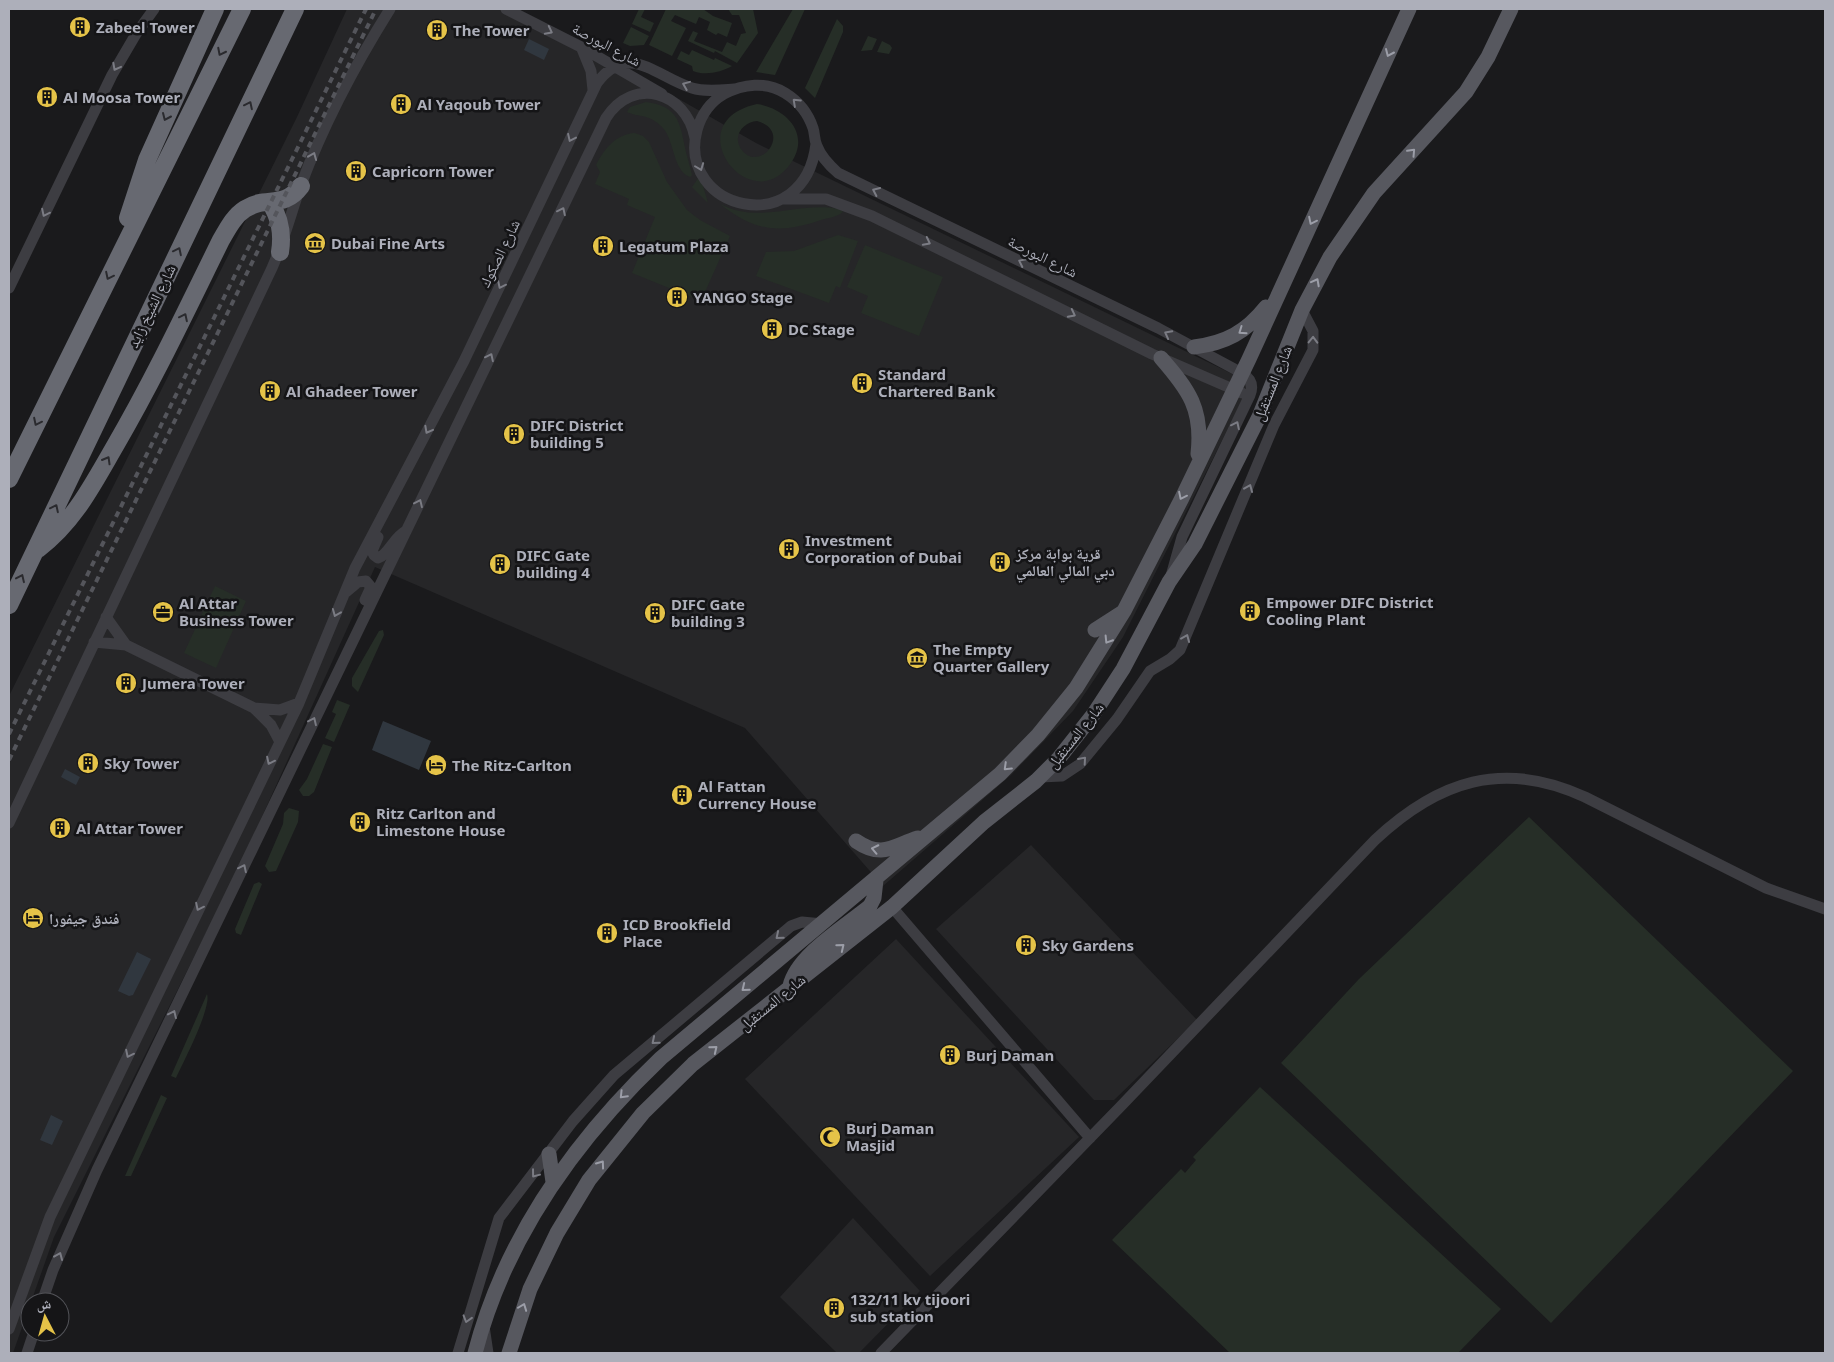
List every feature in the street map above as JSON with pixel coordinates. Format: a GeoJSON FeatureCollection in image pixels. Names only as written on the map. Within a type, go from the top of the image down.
{"type":"FeatureCollection","features":[{"type":"Feature","properties":{"kind":"highway"},"geometry":{"type":"LineString","coordinates":[[122,248],[128,218],[147,160],[215,9]]}},
{"type":"Feature","properties":{"kind":"highway"},"geometry":{"type":"LineString","coordinates":[[9,479],[242,9]]}},
{"type":"Feature","properties":{"kind":"highway","name":"شارع الشيخ زايد"},"geometry":{"type":"LineString","coordinates":[[9,605],[295,9]]}},
{"type":"Feature","properties":{"kind":"highway"},"geometry":{"type":"LineString","coordinates":[[34,552],[63,527],[86,497],[150,385],[228,228],[246,208],[290,198],[301,186]]}},
{"type":"Feature","properties":{"kind":"highway"},"geometry":{"type":"LineString","coordinates":[[270,202],[278,216],[282,231],[280,252]]}},
{"type":"Feature","properties":{"kind":"main road","name":"شارع المستقبل"},"geometry":{"type":"LineString","coordinates":[[475,1353],[483,1324],[511,1256],[553,1182],[592,1129],[643,1075],[1000,774],[1043,729],[1093,663],[1124,612],[1242,373],[1276,297],[1334,177],[1409,9]]}},
{"type":"Feature","properties":{"kind":"main road","name":"شارع المستقبل"},"geometry":{"type":"LineString","coordinates":[[509,1353],[522,1311],[542,1261],[572,1206],[608,1155],[643,1112],[693,1064],[892,906],[984,822],[1040,777],[1077,737],[1109,692],[1170,582],[1195,544],[1270,391],[1302,310],[1330,257],[1360,211],[1470,87],[1488,57],[1511,9]]}},
{"type":"Feature","properties":{"kind":"main road"},"geometry":{"type":"LineString","coordinates":[[1194,347],[1221,342],[1238,335],[1253,323],[1276,297]]}},
{"type":"Feature","properties":{"kind":"main road"},"geometry":{"type":"LineString","coordinates":[[1161,358],[1184,385],[1194,403],[1200,429],[1196,467]]}},
{"type":"Feature","properties":{"kind":"main road"},"geometry":{"type":"LineString","coordinates":[[1094,630],[1124,612]]}},
{"type":"Feature","properties":{"kind":"main road"},"geometry":{"type":"LineString","coordinates":[[856,841],[873,850],[882,851],[927,836]]}},
{"type":"Feature","properties":{"kind":"main road"},"geometry":{"type":"LineString","coordinates":[[790,988],[795,972],[805,959],[870,906],[874,898],[876,880]]}},
{"type":"Feature","properties":{"kind":"main road"},"geometry":{"type":"LineString","coordinates":[[549,1154],[553,1182]]}},
{"type":"Feature","properties":{"kind":"street"},"geometry":{"type":"LineString","coordinates":[[9,288],[112,75],[136,34],[154,9]]}},
{"type":"Feature","properties":{"kind":"street"},"geometry":{"type":"LineString","coordinates":[[9,823],[280,252],[301,186],[341,93],[390,9]]}},
{"type":"Feature","properties":{"kind":"street","name":"شارع البورصة"},"geometry":{"type":"LineString","coordinates":[[506,9],[581,47],[665,96]]}},
{"type":"Feature","properties":{"kind":"street"},"geometry":{"type":"LineString","coordinates":[[581,47],[591,70],[593,92]]}},
{"type":"Feature","properties":{"kind":"street"},"geometry":{"type":"LineString","coordinates":[[614,66],[624,63],[641,64],[697,89],[734,89],[758,85],[785,93],[798,102],[808,114],[814,129],[816,144],[814,161],[807,177],[796,190],[782,199]]}},
{"type":"Feature","properties":{"kind":"street","name":"شارع الصكوك"},"geometry":{"type":"LineString","coordinates":[[22,1292],[58,1200],[300,703],[354,568],[464,361],[593,92],[603,76],[614,66]]}},
{"type":"Feature","properties":{"kind":"street"},"geometry":{"type":"LineString","coordinates":[[734,89],[719,97],[707,108],[699,122],[695,138],[695,154],[700,169],[716,191],[728,199],[755,206],[782,199],[826,199],[855,208],[1161,358],[1250,395],[1270,391]]}},
{"type":"Feature","properties":{"kind":"street"},"geometry":{"type":"LineString","coordinates":[[45,1292],[82,1200],[359,626],[384,580],[606,118],[612,109],[630,97],[651,93],[665,96],[686,115],[695,138]]}},
{"type":"Feature","properties":{"kind":"street","name":"شارع البورصة"},"geometry":{"type":"LineString","coordinates":[[816,144],[831,167],[846,177],[920,211],[1194,347],[1242,373]]}},
{"type":"Feature","properties":{"kind":"street"},"geometry":{"type":"LineString","coordinates":[[1040,777],[1062,776],[1080,764],[1117,719],[1150,671],[1170,659],[1180,650],[1274,425],[1313,350],[1313,331],[1302,310]]}},
{"type":"Feature","properties":{"kind":"street"},"geometry":{"type":"LineString","coordinates":[[1170,582],[1182,537],[1250,395],[1251,383],[1242,373]]}},
{"type":"Feature","properties":{"kind":"street"},"geometry":{"type":"LineString","coordinates":[[404,474],[404,484],[373,548],[374,556],[378,558],[383,556],[394,540],[407,531]]}},
{"type":"Feature","properties":{"kind":"street"},"geometry":{"type":"LineString","coordinates":[[344,594],[361,581],[366,581],[370,585],[370,590],[360,615],[359,626]]}},
{"type":"Feature","properties":{"kind":"street"},"geometry":{"type":"LineString","coordinates":[[106,617],[126,645]]}},
{"type":"Feature","properties":{"kind":"street"},"geometry":{"type":"LineString","coordinates":[[94,642],[126,645],[254,708],[271,725],[280,742]]}},
{"type":"Feature","properties":{"kind":"street"},"geometry":{"type":"LineString","coordinates":[[254,708],[280,710],[300,703]]}},
{"type":"Feature","properties":{"kind":"street"},"geometry":{"type":"LineString","coordinates":[[881,1353],[1375,840],[1421,802],[1465,784],[1512,778],[1557,785],[1586,797],[1766,888],[1825,910]]}},
{"type":"Feature","properties":{"kind":"street"},"geometry":{"type":"LineString","coordinates":[[892,906],[1090,1138]]}},
{"type":"Feature","properties":{"kind":"street"},"geometry":{"type":"LineString","coordinates":[[458,1353],[496,1226],[504,1211],[586,1105],[614,1075],[795,924],[802,922],[823,924]]}},
{"type":"Feature","properties":{"kind":"street"},"geometry":{"type":"LineString","coordinates":[[9,1308],[20,1296]]}},
{"type":"Feature","properties":{"kind":"street","name":"شارع الصكوك"},"geometry":{"type":"LineString","coordinates":[[9,1329],[20,1296]]}},
{"type":"Feature","properties":{"kind":"street"},"geometry":{"type":"LineString","coordinates":[[483,1324],[488,1353]]}},
{"type":"Feature","properties":{"kind":"shaded area"},"geometry":{"type":"Polygon","coordinates":[[[347,9],[503,9],[607,58],[756,143],[1251,383],[1123,637],[1073,711],[1011,775],[883,886],[745,728],[375,567],[241,863],[54,1237],[35,1292],[20,1292],[20,1333],[13,1353],[9,1353],[9,696],[297,117],[347,9]]]}},
{"type":"Feature","properties":{"kind":"shaded area"},"geometry":{"type":"Polygon","coordinates":[[[639,9],[645,9],[641,17],[654,23],[650,32],[632,24],[639,9]]]}},
{"type":"Feature","properties":{"kind":"shaded area"},"geometry":{"type":"Polygon","coordinates":[[[666,9],[703,9],[713,16],[732,23],[727,37],[718,33],[716,35],[707,30],[710,22],[699,17],[696,24],[675,15],[671,21],[686,28],[672,56],[649,45],[666,9]]]}},
{"type":"Feature","properties":{"kind":"shaded area"},"geometry":{"type":"Polygon","coordinates":[[[728,9],[753,9],[758,33],[737,63],[715,51],[714,53],[688,41],[693,31],[698,33],[694,41],[722,52],[727,42],[736,46],[741,34],[746,33],[739,15],[732,15],[728,9]]]}},
{"type":"Feature","properties":{"kind":"shaded area"},"geometry":{"type":"Polygon","coordinates":[[[793,9],[805,9],[775,75],[756,72],[793,9]]]}},
{"type":"Feature","properties":{"kind":"shaded area"},"geometry":{"type":"Polygon","coordinates":[[[837,19],[843,26],[843,32],[815,98],[805,88],[837,19]]]}},
{"type":"Feature","properties":{"kind":"shaded area"},"geometry":{"type":"Polygon","coordinates":[[[631,27],[649,36],[644,45],[630,46],[623,43],[631,27]]]}},
{"type":"Feature","properties":{"kind":"shaded area"},"geometry":{"type":"Polygon","coordinates":[[[868,36],[877,39],[872,50],[861,51],[868,36]]]}},
{"type":"Feature","properties":{"kind":"shaded area"},"geometry":{"type":"Polygon","coordinates":[[[529,39],[549,49],[544,60],[524,50],[529,39]]]}},
{"type":"Feature","properties":{"kind":"shaded area"},"geometry":{"type":"Polygon","coordinates":[[[882,41],[892,48],[889,54],[877,52],[882,41]]]}},
{"type":"Feature","properties":{"kind":"shaded area"},"geometry":{"type":"Polygon","coordinates":[[[692,50],[732,66],[713,73],[693,71],[692,66],[677,59],[681,51],[689,55],[692,50]]]}},
{"type":"Feature","properties":{"kind":"shaded area"},"geometry":{"type":"Polygon","coordinates":[[[646,102],[664,107],[675,116],[681,130],[692,175],[690,177],[680,168],[669,139],[662,127],[648,118],[627,112],[630,107],[646,102]]]}},
{"type":"Feature","properties":{"kind":"shaded area"},"geometry":{"type":"Polygon","coordinates":[[[757,104],[768,106],[777,111],[792,124],[797,133],[796,152],[791,163],[774,178],[757,181],[741,175],[728,162],[721,146],[722,129],[733,114],[757,104]],[[757,121],[748,124],[741,130],[738,139],[739,144],[748,156],[756,157],[764,154],[770,148],[773,141],[773,133],[768,126],[757,121]]]}},
{"type":"Feature","properties":{"kind":"shaded area"},"geometry":{"type":"Polygon","coordinates":[[[635,133],[643,136],[649,142],[667,182],[687,210],[700,220],[730,236],[701,301],[632,273],[655,217],[627,205],[629,199],[595,184],[600,172],[596,165],[603,153],[616,139],[635,133]]]}},
{"type":"Feature","properties":{"kind":"shaded area"},"geometry":{"type":"Polygon","coordinates":[[[699,177],[701,179],[708,203],[692,187],[699,177]]]}},
{"type":"Feature","properties":{"kind":"shaded area"},"geometry":{"type":"Polygon","coordinates":[[[720,204],[750,213],[824,207],[840,209],[843,212],[832,217],[793,227],[768,228],[745,220],[720,204]]]}},
{"type":"Feature","properties":{"kind":"shaded area"},"geometry":{"type":"Polygon","coordinates":[[[838,235],[858,241],[840,288],[836,286],[829,303],[756,276],[766,252],[794,251],[838,235]]]}},
{"type":"Feature","properties":{"kind":"shaded area"},"geometry":{"type":"Polygon","coordinates":[[[865,245],[943,277],[919,336],[861,313],[868,296],[847,287],[865,245]]]}},
{"type":"Feature","properties":{"kind":"shaded area"},"geometry":{"type":"Polygon","coordinates":[[[215,586],[246,601],[216,668],[184,653],[215,586]]]}},
{"type":"Feature","properties":{"kind":"shaded area"},"geometry":{"type":"Polygon","coordinates":[[[383,630],[384,635],[358,692],[352,686],[352,678],[379,631],[383,630]]]}},
{"type":"Feature","properties":{"kind":"shaded area"},"geometry":{"type":"Polygon","coordinates":[[[337,700],[350,705],[334,742],[325,738],[336,714],[332,712],[337,700]]]}},
{"type":"Feature","properties":{"kind":"shaded area"},"geometry":{"type":"Polygon","coordinates":[[[383,721],[431,741],[419,770],[372,750],[383,721]]]}},
{"type":"Feature","properties":{"kind":"shaded area"},"geometry":{"type":"Polygon","coordinates":[[[323,744],[332,747],[314,792],[309,796],[303,796],[299,790],[307,779],[323,744]]]}},
{"type":"Feature","properties":{"kind":"shaded area"},"geometry":{"type":"Polygon","coordinates":[[[65,769],[80,777],[76,785],[61,777],[65,769]]]}},
{"type":"Feature","properties":{"kind":"shaded area"},"geometry":{"type":"Polygon","coordinates":[[[289,808],[299,811],[298,822],[276,871],[269,872],[265,866],[283,824],[284,813],[289,808]]]}},
{"type":"Feature","properties":{"kind":"shaded area"},"geometry":{"type":"Polygon","coordinates":[[[1529,817],[1793,1071],[1551,1323],[1281,1063],[1359,979],[1529,817]]]}},
{"type":"Feature","properties":{"kind":"shaded area"},"geometry":{"type":"Polygon","coordinates":[[[1031,845],[1197,1020],[1114,1100],[1094,1100],[936,929],[1031,845]]]}},
{"type":"Feature","properties":{"kind":"shaded area"},"geometry":{"type":"Polygon","coordinates":[[[259,882],[262,884],[241,935],[236,933],[235,929],[254,884],[259,882]]]}},
{"type":"Feature","properties":{"kind":"shaded area"},"geometry":{"type":"Polygon","coordinates":[[[896,939],[1079,1137],[930,1276],[745,1079],[896,939]]]}},
{"type":"Feature","properties":{"kind":"shaded area"},"geometry":{"type":"Polygon","coordinates":[[[137,952],[151,959],[133,995],[129,996],[118,991],[137,952]]]}},
{"type":"Feature","properties":{"kind":"shaded area"},"geometry":{"type":"Polygon","coordinates":[[[207,994],[205,1011],[196,1035],[176,1078],[171,1076],[207,994]]]}},
{"type":"Feature","properties":{"kind":"shaded area"},"geometry":{"type":"Polygon","coordinates":[[[1260,1087],[1501,1309],[1458,1353],[1230,1353],[1112,1240],[1181,1169],[1185,1173],[1196,1160],[1193,1157],[1260,1087]]]}},
{"type":"Feature","properties":{"kind":"shaded area"},"geometry":{"type":"Polygon","coordinates":[[[161,1095],[167,1098],[131,1176],[125,1176],[161,1095]]]}},
{"type":"Feature","properties":{"kind":"shaded area"},"geometry":{"type":"Polygon","coordinates":[[[51,1115],[63,1121],[52,1145],[40,1140],[51,1115]]]}},
{"type":"Feature","properties":{"kind":"shaded area"},"geometry":{"type":"Polygon","coordinates":[[[853,1218],[920,1291],[859,1353],[837,1353],[780,1297],[853,1218]]]}},
{"type":"Feature","properties":{"kind":"railway"},"geometry":{"type":"LineString","coordinates":[[9,734],[366,9]]}},
{"type":"Feature","properties":{"kind":"railway"},"geometry":{"type":"LineString","coordinates":[[9,760],[376,9]]}},
{"type":"Feature","properties":{"kind":"place","name":"Zabeel Tower"},"geometry":{"type":"Point","coordinates":[80,27]}},
{"type":"Feature","properties":{"kind":"place","name":"The Tower"},"geometry":{"type":"Point","coordinates":[437,30]}},
{"type":"Feature","properties":{"kind":"place","name":"Al Moosa Tower"},"geometry":{"type":"Point","coordinates":[47,97]}},
{"type":"Feature","properties":{"kind":"place","name":"Al Yaqoub Tower"},"geometry":{"type":"Point","coordinates":[401,104]}},
{"type":"Feature","properties":{"kind":"place","name":"Capricorn Tower"},"geometry":{"type":"Point","coordinates":[356,171]}},
{"type":"Feature","properties":{"kind":"place","name":"Dubai Fine Arts"},"geometry":{"type":"Point","coordinates":[315,243]}},
{"type":"Feature","properties":{"kind":"place","name":"Legatum Plaza"},"geometry":{"type":"Point","coordinates":[603,246]}},
{"type":"Feature","properties":{"kind":"place","name":"YANGO Stage"},"geometry":{"type":"Point","coordinates":[677,297]}},
{"type":"Feature","properties":{"kind":"place","name":"DC Stage"},"geometry":{"type":"Point","coordinates":[772,329]}},
{"type":"Feature","properties":{"kind":"place","name":"Standard Chartered Bank"},"geometry":{"type":"Point","coordinates":[862,383]}},
{"type":"Feature","properties":{"kind":"place","name":"Al Ghadeer Tower"},"geometry":{"type":"Point","coordinates":[270,391]}},
{"type":"Feature","properties":{"kind":"place","name":"DIFC District building 5"},"geometry":{"type":"Point","coordinates":[514,434]}},
{"type":"Feature","properties":{"kind":"place","name":"Investment Corporation of Dubai"},"geometry":{"type":"Point","coordinates":[789,549]}},
{"type":"Feature","properties":{"kind":"place","name":"قرية بوابة مركز دبي المالي العالمي"},"geometry":{"type":"Point","coordinates":[1000,562]}},
{"type":"Feature","properties":{"kind":"place","name":"DIFC Gate building 4"},"geometry":{"type":"Point","coordinates":[500,564]}},
{"type":"Feature","properties":{"kind":"place","name":"Empower DIFC District Cooling Plant"},"geometry":{"type":"Point","coordinates":[1250,611]}},
{"type":"Feature","properties":{"kind":"place","name":"Al Attar Business Tower"},"geometry":{"type":"Point","coordinates":[163,612]}},
{"type":"Feature","properties":{"kind":"place","name":"DIFC Gate building 3"},"geometry":{"type":"Point","coordinates":[655,613]}},
{"type":"Feature","properties":{"kind":"place","name":"The Empty Quarter Gallery"},"geometry":{"type":"Point","coordinates":[917,658]}},
{"type":"Feature","properties":{"kind":"place","name":"Jumera Tower"},"geometry":{"type":"Point","coordinates":[126,683]}},
{"type":"Feature","properties":{"kind":"place","name":"Sky Tower"},"geometry":{"type":"Point","coordinates":[88,763]}},
{"type":"Feature","properties":{"kind":"place","name":"The Ritz-Carlton"},"geometry":{"type":"Point","coordinates":[436,765]}},
{"type":"Feature","properties":{"kind":"place","name":"Al Fattan Currency House"},"geometry":{"type":"Point","coordinates":[682,795]}},
{"type":"Feature","properties":{"kind":"place","name":"Ritz Carlton and Limestone House"},"geometry":{"type":"Point","coordinates":[360,822]}},
{"type":"Feature","properties":{"kind":"place","name":"Al Attar Tower"},"geometry":{"type":"Point","coordinates":[60,828]}},
{"type":"Feature","properties":{"kind":"place","name":"فندق جيفورا"},"geometry":{"type":"Point","coordinates":[33,918]}},
{"type":"Feature","properties":{"kind":"place","name":"ICD Brookfield Place"},"geometry":{"type":"Point","coordinates":[607,933]}},
{"type":"Feature","properties":{"kind":"place","name":"Sky Gardens"},"geometry":{"type":"Point","coordinates":[1026,945]}},
{"type":"Feature","properties":{"kind":"place","name":"Burj Daman"},"geometry":{"type":"Point","coordinates":[950,1055]}},
{"type":"Feature","properties":{"kind":"place","name":"Burj Daman Masjid"},"geometry":{"type":"Point","coordinates":[830,1137]}},
{"type":"Feature","properties":{"kind":"place","name":"132/11 kv tijoori sub station"},"geometry":{"type":"Point","coordinates":[834,1308]}}]}
